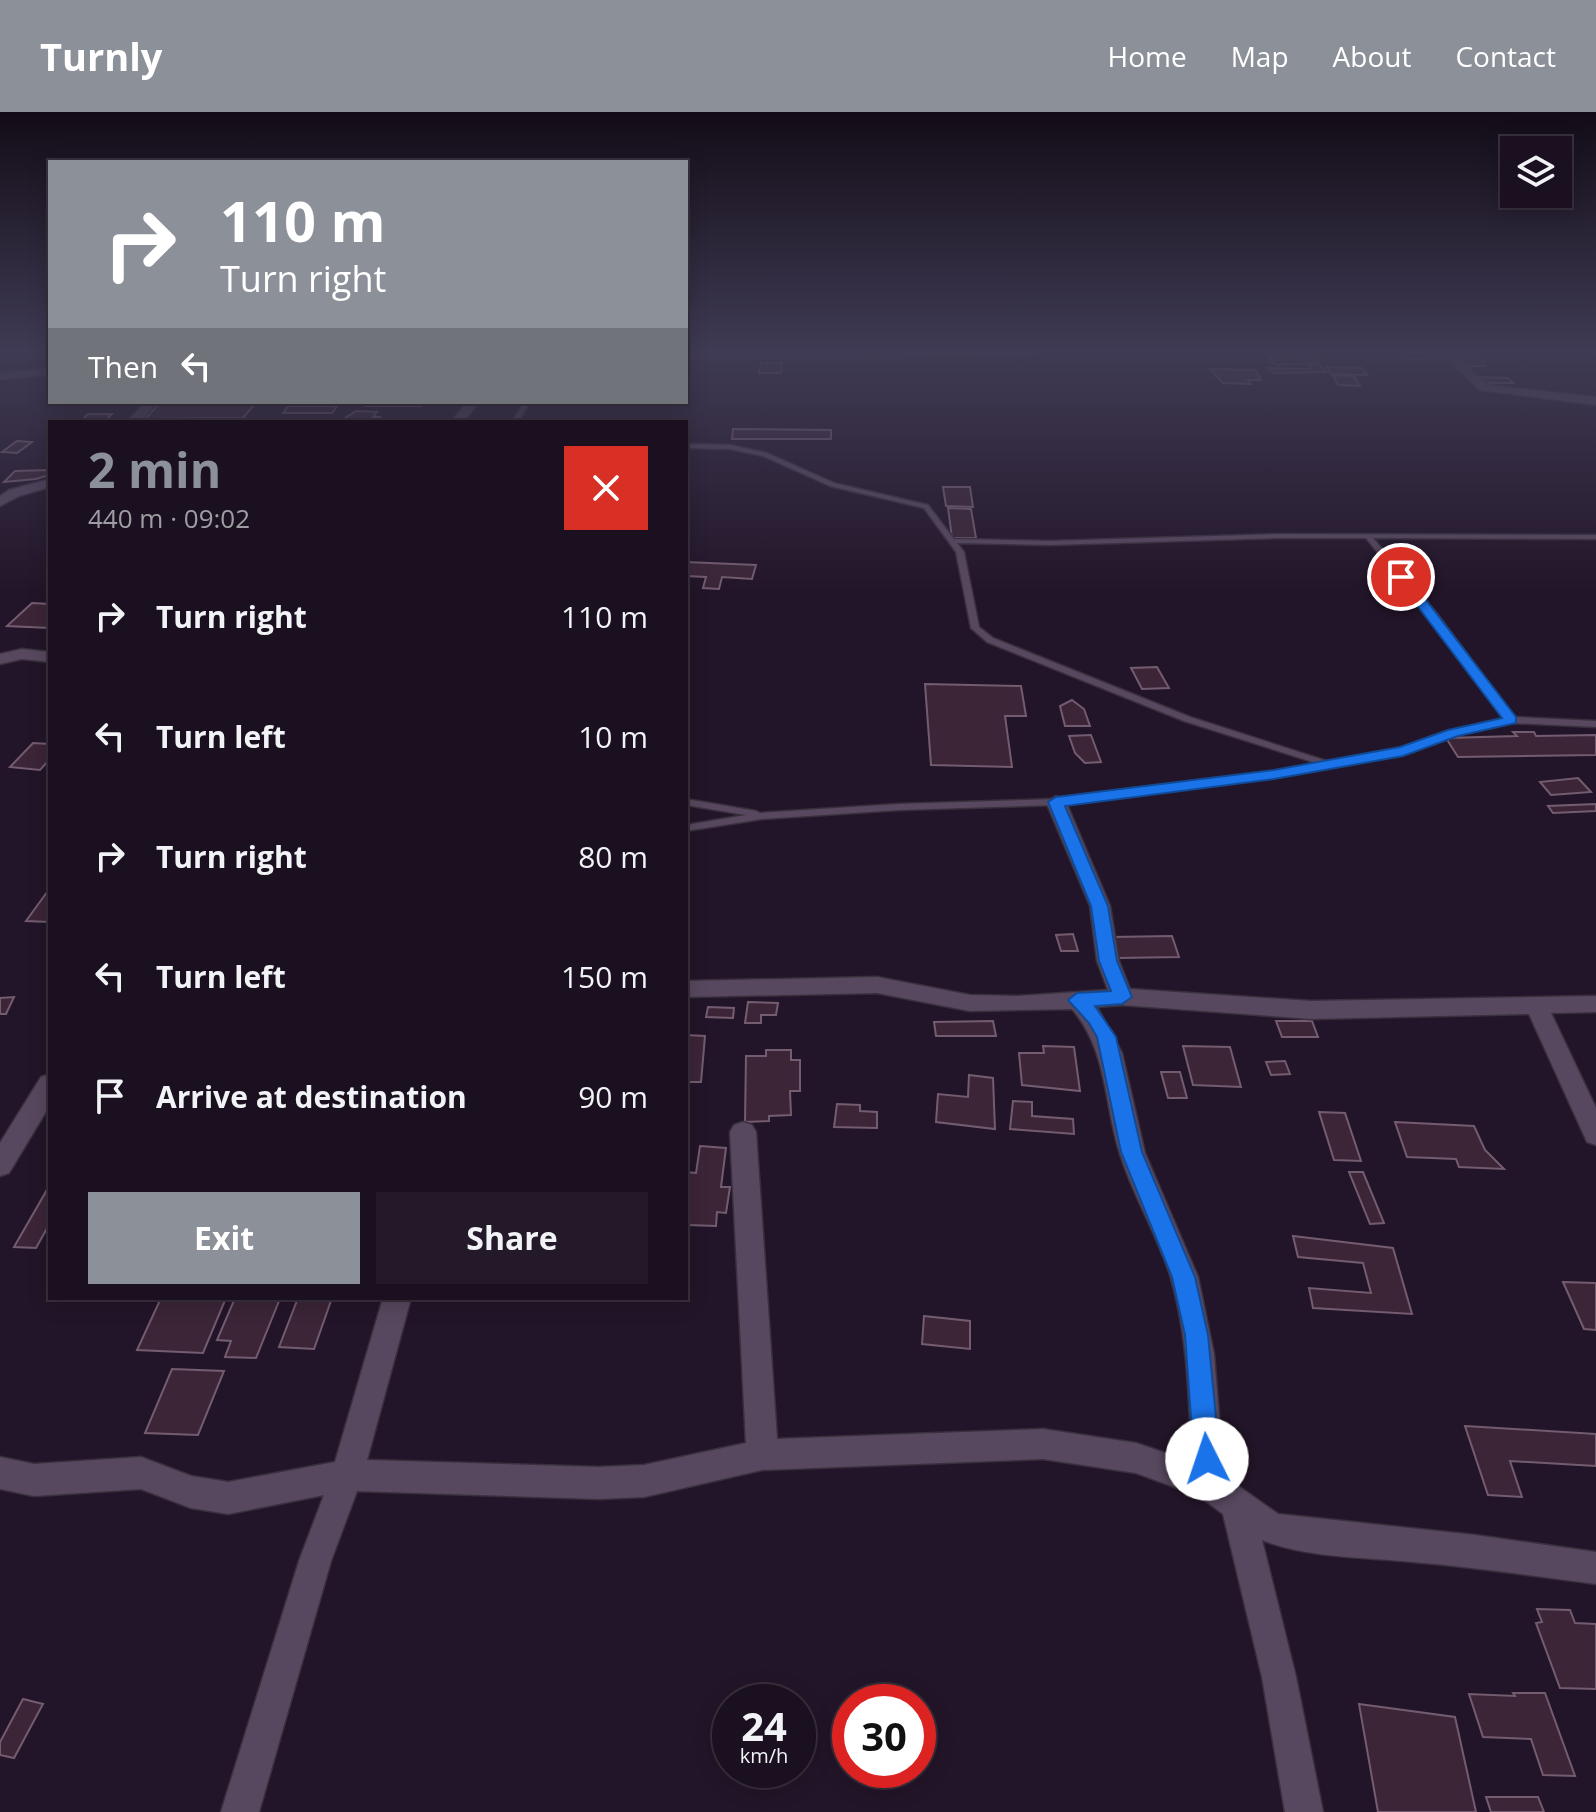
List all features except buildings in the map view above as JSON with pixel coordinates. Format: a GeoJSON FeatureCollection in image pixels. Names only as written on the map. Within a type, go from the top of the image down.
{"type":"FeatureCollection","features":[{"type":"Feature","properties":{"kind":"street"},"geometry":{"type":"LineString","coordinates":[[0,489],[48,485]]}},
{"type":"Feature","properties":{"kind":"street"},"geometry":{"type":"LineString","coordinates":[[0,502],[28,489]]}},
{"type":"Feature","properties":{"kind":"street"},"geometry":{"type":"LineString","coordinates":[[0,650],[48,656]]}},
{"type":"Feature","properties":{"kind":"street"},"geometry":{"type":"LineString","coordinates":[[0,659],[22,654],[48,656]]}},
{"type":"Feature","properties":{"kind":"street"},"geometry":{"type":"LineString","coordinates":[[1056,802],[1100,906],[1108,961],[1122,997]]}},
{"type":"Feature","properties":{"kind":"street"},"geometry":{"type":"LineString","coordinates":[[688,989],[877,985],[970,1003],[1122,997],[1311,1010],[1596,1004]]}},
{"type":"Feature","properties":{"kind":"street"},"geometry":{"type":"LineString","coordinates":[[1077,1000],[1096,1018],[1106,1037],[1131,1152],[1183,1277],[1197,1335],[1222,1493],[1279,1677],[1304,1812]]}},
{"type":"Feature","properties":{"kind":"street"},"geometry":{"type":"LineString","coordinates":[[1536,1005],[1596,1135]]}},
{"type":"Feature","properties":{"kind":"street"},"geometry":{"type":"LineString","coordinates":[[0,1165],[48,1087]]}},
{"type":"Feature","properties":{"kind":"street"},"geometry":{"type":"LineString","coordinates":[[743,1132],[749,1256],[759,1354],[762,1455]]}},
{"type":"Feature","properties":{"kind":"street"},"geometry":{"type":"LineString","coordinates":[[240,1812],[315,1561],[347,1475],[396,1300]]}},
{"type":"Feature","properties":{"kind":"street"},"geometry":{"type":"LineString","coordinates":[[0,1473],[34,1480],[141,1473],[191,1492],[228,1498],[347,1475],[599,1483],[644,1481],[762,1455],[1043,1444],[1136,1458],[1222,1493],[1264,1525],[1278,1530],[1322,1537],[1462,1549],[1596,1568]]}},
{"type":"Feature","properties":{"kind":"lane"},"geometry":{"type":"LineString","coordinates":[[688,446],[730,447],[765,454],[832,485],[916,502],[931,510],[960,552],[975,628],[990,640],[1187,719],[1331,764]]}},
{"type":"Feature","properties":{"kind":"lane"},"geometry":{"type":"LineString","coordinates":[[951,541],[1049,543],[1277,536],[1596,537]]}},
{"type":"Feature","properties":{"kind":"lane"},"geometry":{"type":"LineString","coordinates":[[1369,538],[1434,616],[1511,720]]}},
{"type":"Feature","properties":{"kind":"lane"},"geometry":{"type":"LineString","coordinates":[[688,828],[762,816],[899,807],[1056,802],[1274,775],[1403,751],[1454,733],[1511,720],[1596,724]]}},
{"type":"Feature","properties":{"kind":"lane"},"geometry":{"type":"LineString","coordinates":[[688,802],[734,808],[762,816]]}},
{"type":"Feature","properties":{"kind":"route"},"geometry":{"type":"LineString","coordinates":[[1207,1459],[1197,1335],[1183,1277],[1131,1152],[1106,1037],[1096,1018],[1077,1000],[1122,997],[1108,961],[1100,906],[1056,802],[1274,775],[1403,751],[1454,733],[1511,720],[1401,577]]}}]}
